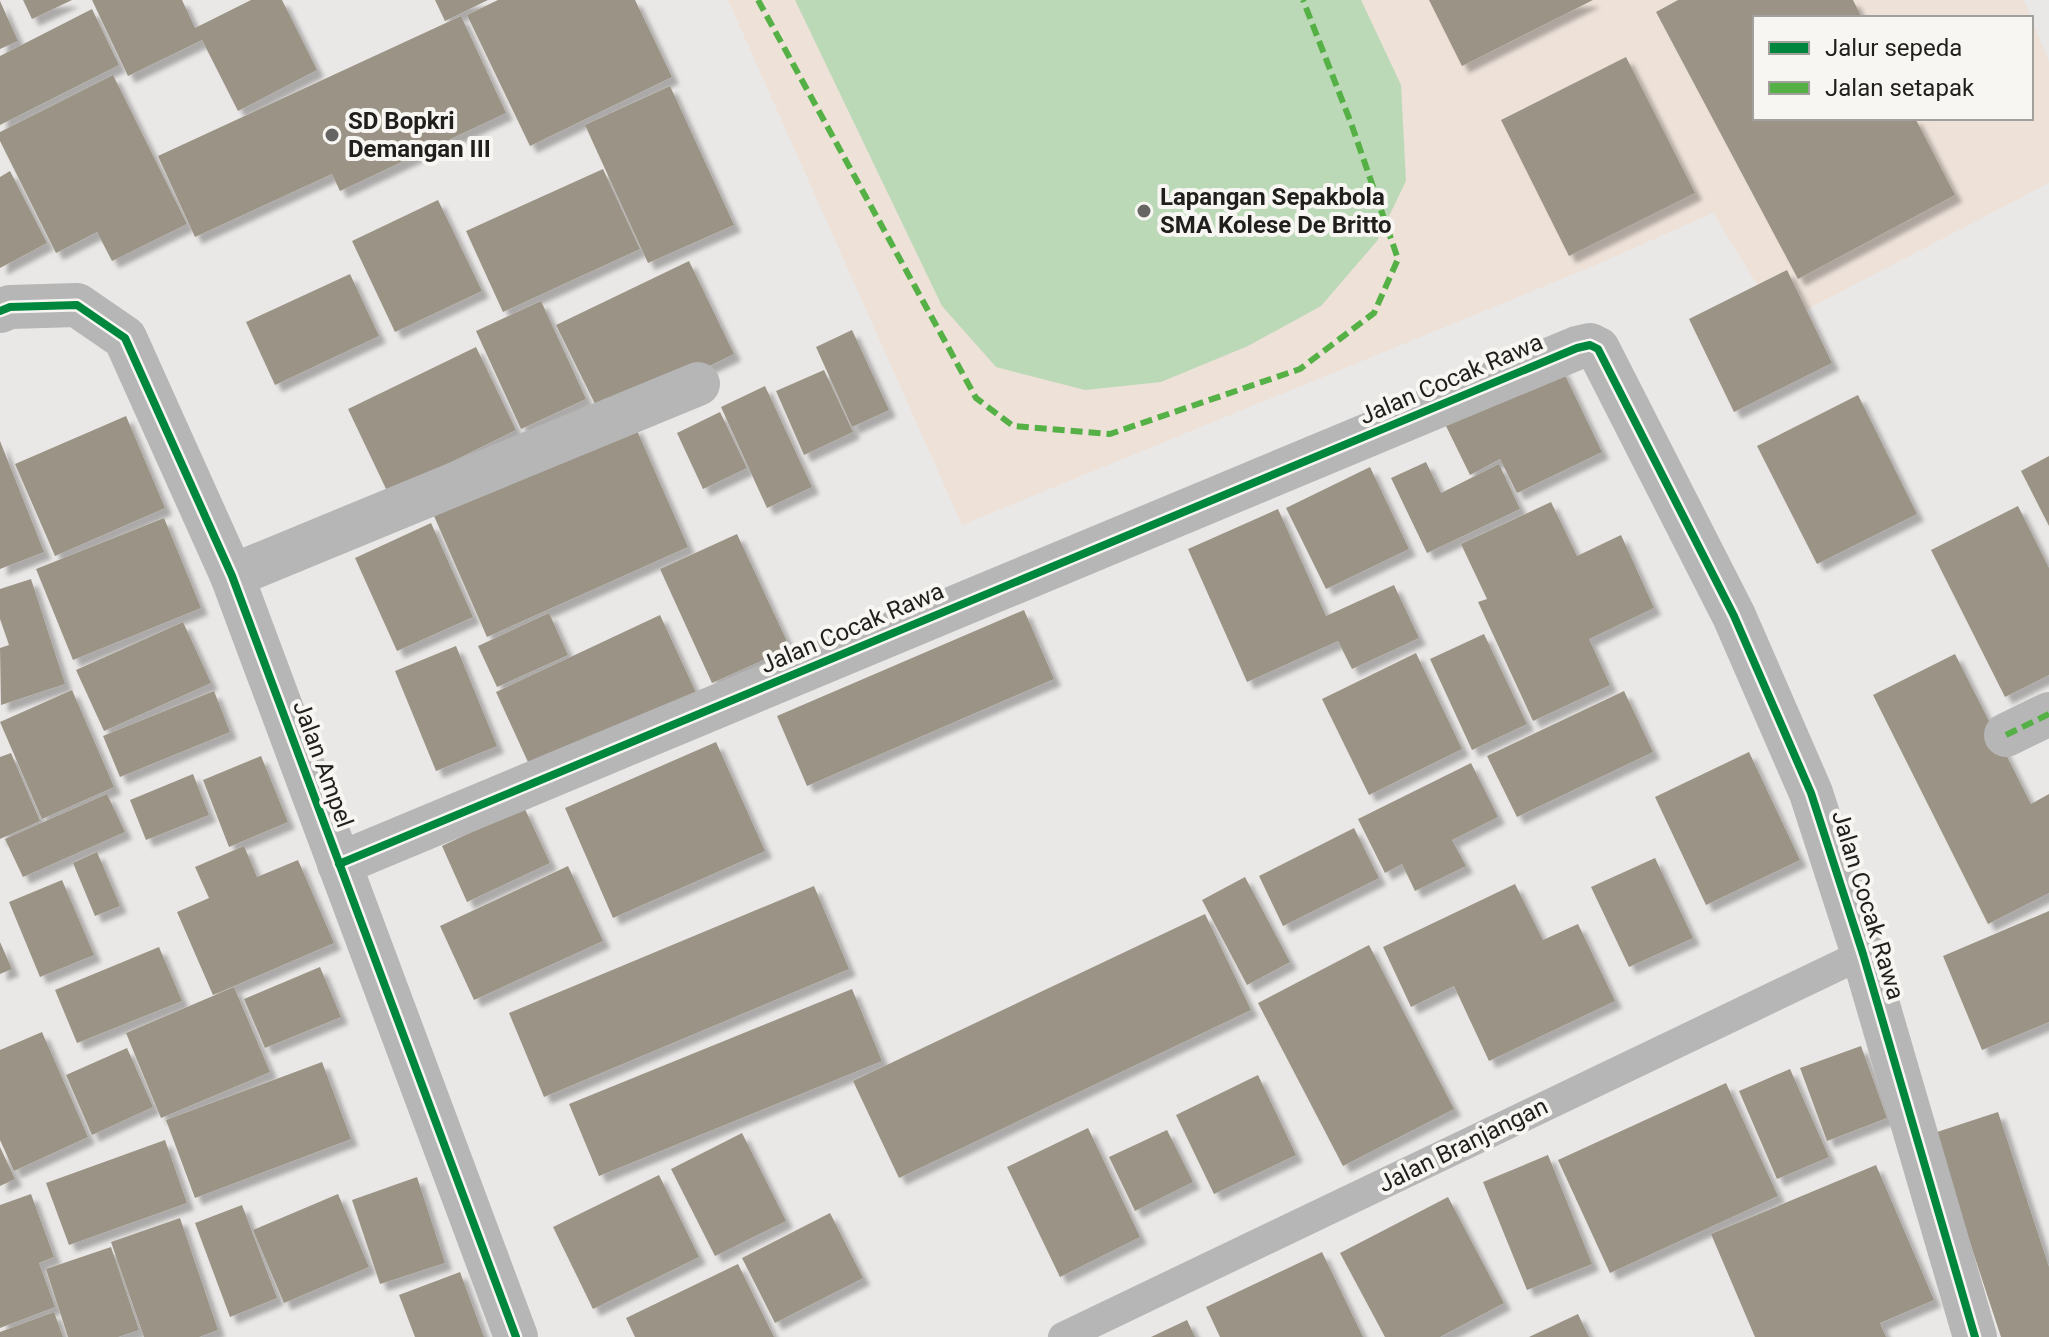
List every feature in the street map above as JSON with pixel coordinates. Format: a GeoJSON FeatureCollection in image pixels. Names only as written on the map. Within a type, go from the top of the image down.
{"type":"FeatureCollection","features":[{"type":"Feature","properties":{"kind":"street","name":"Jalan Ampel"},"geometry":{"type":"LineString","coordinates":[[0,311],[10,307],[77,305],[125,338],[232,576],[516,1337]]}},
{"type":"Feature","properties":{"kind":"street","name":"Jalan Cocak Rawa"},"geometry":{"type":"LineString","coordinates":[[339,864],[1590,345],[1598,349],[1734,616],[1811,793],[1863,954],[1973,1336]]}},
{"type":"Feature","properties":{"kind":"street"},"geometry":{"type":"LineString","coordinates":[[232,576],[698,384]]}},
{"type":"Feature","properties":{"kind":"street"},"geometry":{"type":"LineString","coordinates":[[2006,735],[2049,714]]}},
{"type":"Feature","properties":{"kind":"lane","name":"Jalan Branjangan"},"geometry":{"type":"LineString","coordinates":[[1063,1337],[1863,954]]}},
{"type":"Feature","properties":{"kind":"shaded area"},"geometry":{"type":"Polygon","coordinates":[[[728,0],[2024,0],[2030,16],[1753,16],[1753,120],[2033,120],[2033,22],[2049,62],[2049,183],[1781,323],[1713,213],[1591,267],[962,525],[728,0]]]}},
{"type":"Feature","properties":{"kind":"green space","name":"Lapangan Sepakbola SMA Kolese De Britto"},"geometry":{"type":"Polygon","coordinates":[[[795,0],[1361,0],[1401,85],[1406,181],[1377,241],[1321,306],[1248,346],[1161,382],[1085,390],[996,367],[942,306],[795,0]]]}},
{"type":"Feature","properties":{"kind":"building"},"geometry":{"type":"Polygon","coordinates":[[[23,0],[72,0],[32,19],[23,0]]]}},
{"type":"Feature","properties":{"kind":"building"},"geometry":{"type":"Polygon","coordinates":[[[92,0],[182,0],[195,28],[251,0],[282,0],[317,70],[238,111],[202,40],[128,76],[92,0]]]}},
{"type":"Feature","properties":{"kind":"building"},"geometry":{"type":"Polygon","coordinates":[[[435,0],[488,0],[445,21],[435,0]]]}},
{"type":"Feature","properties":{"kind":"building"},"geometry":{"type":"Polygon","coordinates":[[[498,0],[635,0],[672,77],[530,146],[467,15],[498,0]]]}},
{"type":"Feature","properties":{"kind":"building"},"geometry":{"type":"Polygon","coordinates":[[[1429,0],[1593,0],[1462,66],[1429,0]]]}},
{"type":"Feature","properties":{"kind":"building"},"geometry":{"type":"Polygon","coordinates":[[[1678,0],[1853,0],[1861,16],[1753,16],[1753,120],[1916,120],[1955,195],[1798,279],[1656,12],[1678,0]]]}},
{"type":"Feature","properties":{"kind":"building"},"geometry":{"type":"Polygon","coordinates":[[[0,1],[18,41],[0,49],[0,1]]]}},
{"type":"Feature","properties":{"kind":"building"},"geometry":{"type":"Polygon","coordinates":[[[92,9],[119,65],[0,125],[0,56],[92,9]]]}},
{"type":"Feature","properties":{"kind":"building","name":"SD Bopkri Demangan III"},"geometry":{"type":"Polygon","coordinates":[[[461,16],[506,113],[340,191],[332,174],[195,237],[158,156],[461,16]]]}},
{"type":"Feature","properties":{"kind":"building"},"geometry":{"type":"Polygon","coordinates":[[[1626,57],[1695,193],[1569,256],[1501,120],[1626,57]]]}},
{"type":"Feature","properties":{"kind":"building"},"geometry":{"type":"Polygon","coordinates":[[[113,75],[187,224],[112,261],[97,232],[56,253],[0,141],[0,132],[113,75]]]}},
{"type":"Feature","properties":{"kind":"building"},"geometry":{"type":"Polygon","coordinates":[[[670,86],[734,225],[648,263],[585,125],[670,86]]]}},
{"type":"Feature","properties":{"kind":"building"},"geometry":{"type":"Polygon","coordinates":[[[603,169],[640,249],[503,312],[466,231],[603,169]]]}},
{"type":"Feature","properties":{"kind":"building"},"geometry":{"type":"Polygon","coordinates":[[[10,171],[47,243],[0,268],[0,177],[10,171]]]}},
{"type":"Feature","properties":{"kind":"building"},"geometry":{"type":"Polygon","coordinates":[[[438,200],[482,291],[395,332],[352,241],[438,200]]]}},
{"type":"Feature","properties":{"kind":"building"},"geometry":{"type":"Polygon","coordinates":[[[689,261],[734,354],[602,418],[556,325],[689,261]]]}},
{"type":"Feature","properties":{"kind":"building"},"geometry":{"type":"Polygon","coordinates":[[[1787,270],[1832,363],[1734,412],[1689,319],[1787,270]]]}},
{"type":"Feature","properties":{"kind":"building"},"geometry":{"type":"Polygon","coordinates":[[[350,274],[379,336],[275,385],[246,322],[350,274]]]}},
{"type":"Feature","properties":{"kind":"building"},"geometry":{"type":"Polygon","coordinates":[[[541,301],[586,399],[521,429],[476,331],[541,301]]]}},
{"type":"Feature","properties":{"kind":"building"},"geometry":{"type":"Polygon","coordinates":[[[852,330],[889,410],[852,427],[816,347],[852,330]]]}},
{"type":"Feature","properties":{"kind":"building"},"geometry":{"type":"Polygon","coordinates":[[[476,347],[516,430],[388,493],[348,409],[476,347]]]}},
{"type":"Feature","properties":{"kind":"building"},"geometry":{"type":"Polygon","coordinates":[[[1561,367],[1602,452],[1517,493],[1500,459],[1470,475],[1445,424],[1561,367]]]}},
{"type":"Feature","properties":{"kind":"building"},"geometry":{"type":"Polygon","coordinates":[[[824,370],[853,432],[804,455],[776,391],[824,370]]]}},
{"type":"Feature","properties":{"kind":"building"},"geometry":{"type":"Polygon","coordinates":[[[765,386],[812,487],[767,508],[721,407],[765,386]]]}},
{"type":"Feature","properties":{"kind":"building"},"geometry":{"type":"Polygon","coordinates":[[[1858,395],[1917,514],[1817,564],[1757,446],[1858,395]]]}},
{"type":"Feature","properties":{"kind":"building"},"geometry":{"type":"Polygon","coordinates":[[[720,412],[747,468],[703,489],[677,433],[720,412]]]}},
{"type":"Feature","properties":{"kind":"building"},"geometry":{"type":"Polygon","coordinates":[[[126,416],[165,508],[55,556],[15,464],[126,416]]]}},
{"type":"Feature","properties":{"kind":"building"},"geometry":{"type":"Polygon","coordinates":[[[635,426],[688,547],[487,637],[434,516],[635,426]]]}},
{"type":"Feature","properties":{"kind":"building"},"geometry":{"type":"Polygon","coordinates":[[[0,441],[44,552],[0,569],[0,441]]]}},
{"type":"Feature","properties":{"kind":"building"},"geometry":{"type":"Polygon","coordinates":[[[2049,456],[2049,526],[2021,471],[2049,456]]]}},
{"type":"Feature","properties":{"kind":"building"},"geometry":{"type":"Polygon","coordinates":[[[1426,462],[1441,493],[1499,464],[1520,509],[1427,553],[1391,478],[1426,462]]]}},
{"type":"Feature","properties":{"kind":"building"},"geometry":{"type":"Polygon","coordinates":[[[1370,467],[1409,549],[1326,589],[1286,508],[1370,467]]]}},
{"type":"Feature","properties":{"kind":"building"},"geometry":{"type":"Polygon","coordinates":[[[1551,502],[1577,556],[1621,535],[1654,608],[1589,639],[1610,685],[1533,721],[1478,602],[1487,599],[1461,544],[1551,502]]]}},
{"type":"Feature","properties":{"kind":"building"},"geometry":{"type":"Polygon","coordinates":[[[2018,506],[2049,568],[2049,675],[2005,697],[1931,550],[2018,506]]]}},
{"type":"Feature","properties":{"kind":"building"},"geometry":{"type":"Polygon","coordinates":[[[1278,509],[1326,616],[1394,585],[1419,638],[1352,669],[1338,641],[1247,682],[1188,549],[1278,509]]]}},
{"type":"Feature","properties":{"kind":"building"},"geometry":{"type":"Polygon","coordinates":[[[164,518],[201,608],[73,660],[36,569],[164,518]]]}},
{"type":"Feature","properties":{"kind":"building"},"geometry":{"type":"Polygon","coordinates":[[[431,523],[473,617],[397,651],[355,558],[431,523]]]}},
{"type":"Feature","properties":{"kind":"building"},"geometry":{"type":"Polygon","coordinates":[[[737,534],[790,648],[712,683],[660,569],[737,534]]]}},
{"type":"Feature","properties":{"kind":"building"},"geometry":{"type":"Polygon","coordinates":[[[31,579],[65,684],[1,705],[0,648],[9,645],[0,619],[0,589],[31,579]]]}},
{"type":"Feature","properties":{"kind":"building"},"geometry":{"type":"Polygon","coordinates":[[[1024,610],[1054,679],[807,786],[777,716],[1024,610]]]}},
{"type":"Feature","properties":{"kind":"building"},"geometry":{"type":"Polygon","coordinates":[[[549,613],[568,655],[497,687],[478,646],[549,613]]]}},
{"type":"Feature","properties":{"kind":"building"},"geometry":{"type":"Polygon","coordinates":[[[660,615],[698,697],[533,773],[496,692],[660,615]]]}},
{"type":"Feature","properties":{"kind":"building"},"geometry":{"type":"Polygon","coordinates":[[[183,622],[211,683],[104,731],[76,670],[183,622]]]}},
{"type":"Feature","properties":{"kind":"building"},"geometry":{"type":"Polygon","coordinates":[[[1484,634],[1527,724],[1472,750],[1430,659],[1484,634]]]}},
{"type":"Feature","properties":{"kind":"building"},"geometry":{"type":"Polygon","coordinates":[[[456,646],[497,746],[436,771],[395,671],[456,646]]]}},
{"type":"Feature","properties":{"kind":"building"},"geometry":{"type":"Polygon","coordinates":[[[1416,653],[1462,749],[1369,795],[1322,699],[1416,653]]]}},
{"type":"Feature","properties":{"kind":"building"},"geometry":{"type":"Polygon","coordinates":[[[1955,654],[2031,804],[2049,794],[2049,893],[1988,924],[1873,695],[1955,654]]]}},
{"type":"Feature","properties":{"kind":"building"},"geometry":{"type":"Polygon","coordinates":[[[72,690],[114,787],[42,819],[0,722],[72,690]]]}},
{"type":"Feature","properties":{"kind":"building"},"geometry":{"type":"Polygon","coordinates":[[[214,691],[230,732],[120,777],[103,736],[214,691]]]}},
{"type":"Feature","properties":{"kind":"building"},"geometry":{"type":"Polygon","coordinates":[[[1624,691],[1653,752],[1517,817],[1487,756],[1624,691]]]}},
{"type":"Feature","properties":{"kind":"building"},"geometry":{"type":"Polygon","coordinates":[[[716,742],[765,851],[613,918],[565,808],[716,742]]]}},
{"type":"Feature","properties":{"kind":"building"},"geometry":{"type":"Polygon","coordinates":[[[1749,752],[1800,860],[1706,905],[1655,797],[1749,752]]]}},
{"type":"Feature","properties":{"kind":"building"},"geometry":{"type":"Polygon","coordinates":[[[11,753],[40,821],[0,839],[0,757],[11,753]]]}},
{"type":"Feature","properties":{"kind":"building"},"geometry":{"type":"Polygon","coordinates":[[[261,756],[288,822],[229,847],[203,780],[261,756]]]}},
{"type":"Feature","properties":{"kind":"building"},"geometry":{"type":"Polygon","coordinates":[[[1471,763],[1498,817],[1452,840],[1466,866],[1415,891],[1402,864],[1385,873],[1358,819],[1471,763]]]}},
{"type":"Feature","properties":{"kind":"building"},"geometry":{"type":"Polygon","coordinates":[[[193,774],[209,815],[146,840],[130,800],[193,774]]]}},
{"type":"Feature","properties":{"kind":"building"},"geometry":{"type":"Polygon","coordinates":[[[107,794],[125,832],[23,877],[5,839],[107,794]]]}},
{"type":"Feature","properties":{"kind":"building"},"geometry":{"type":"Polygon","coordinates":[[[524,807],[550,863],[467,902],[442,846],[524,807]]]}},
{"type":"Feature","properties":{"kind":"building"},"geometry":{"type":"Polygon","coordinates":[[[1354,828],[1379,878],[1283,926],[1259,876],[1354,828]]]}},
{"type":"Feature","properties":{"kind":"building"},"geometry":{"type":"Polygon","coordinates":[[[244,846],[257,877],[298,860],[334,943],[213,995],[177,912],[209,898],[195,867],[244,846]]]}},
{"type":"Feature","properties":{"kind":"building"},"geometry":{"type":"Polygon","coordinates":[[[97,852],[120,906],[95,916],[73,863],[97,852]]]}},
{"type":"Feature","properties":{"kind":"building"},"geometry":{"type":"Polygon","coordinates":[[[1655,858],[1693,938],[1629,967],[1591,887],[1655,858]]]}},
{"type":"Feature","properties":{"kind":"building"},"geometry":{"type":"Polygon","coordinates":[[[568,866],[603,941],[474,1000],[440,926],[568,866]]]}},
{"type":"Feature","properties":{"kind":"building"},"geometry":{"type":"Polygon","coordinates":[[[1245,877],[1290,962],[1247,985],[1202,900],[1245,877]]]}},
{"type":"Feature","properties":{"kind":"building"},"geometry":{"type":"Polygon","coordinates":[[[62,880],[94,955],[40,977],[9,902],[62,880]]]}},
{"type":"Feature","properties":{"kind":"building"},"geometry":{"type":"Polygon","coordinates":[[[1515,884],[1543,940],[1578,924],[1615,1001],[1489,1061],[1454,986],[1411,1007],[1383,947],[1515,884]]]}},
{"type":"Feature","properties":{"kind":"building"},"geometry":{"type":"Polygon","coordinates":[[[814,886],[849,969],[544,1097],[509,1013],[814,886]]]}},
{"type":"Feature","properties":{"kind":"building"},"geometry":{"type":"Polygon","coordinates":[[[2049,911],[2049,1022],[1982,1050],[1943,956],[2049,911]]]}},
{"type":"Feature","properties":{"kind":"building"},"geometry":{"type":"Polygon","coordinates":[[[1205,914],[1251,1010],[899,1178],[853,1081],[1205,914]]]}},
{"type":"Feature","properties":{"kind":"building"},"geometry":{"type":"Polygon","coordinates":[[[0,942],[12,969],[0,974],[0,942]]]}},
{"type":"Feature","properties":{"kind":"building"},"geometry":{"type":"Polygon","coordinates":[[[1369,945],[1454,1109],[1343,1166],[1258,1003],[1369,945]]]}},
{"type":"Feature","properties":{"kind":"building"},"geometry":{"type":"Polygon","coordinates":[[[159,947],[182,1001],[77,1043],[55,990],[159,947]]]}},
{"type":"Feature","properties":{"kind":"building"},"geometry":{"type":"Polygon","coordinates":[[[320,967],[341,1017],[265,1048],[244,999],[320,967]]]}},
{"type":"Feature","properties":{"kind":"building"},"geometry":{"type":"Polygon","coordinates":[[[234,987],[270,1072],[161,1118],[126,1033],[234,987]]]}},
{"type":"Feature","properties":{"kind":"building"},"geometry":{"type":"Polygon","coordinates":[[[852,989],[882,1061],[599,1176],[569,1104],[852,989]]]}},
{"type":"Feature","properties":{"kind":"building"},"geometry":{"type":"Polygon","coordinates":[[[42,1032],[88,1137],[14,1171],[0,1140],[0,1050],[42,1032]]]}},
{"type":"Feature","properties":{"kind":"building"},"geometry":{"type":"Polygon","coordinates":[[[1861,1046],[1887,1118],[1827,1141],[1800,1068],[1861,1046]]]}},
{"type":"Feature","properties":{"kind":"building"},"geometry":{"type":"Polygon","coordinates":[[[127,1048],[153,1107],[92,1135],[66,1075],[127,1048]]]}},
{"type":"Feature","properties":{"kind":"building"},"geometry":{"type":"Polygon","coordinates":[[[322,1062],[351,1139],[195,1198],[166,1120],[322,1062]]]}},
{"type":"Feature","properties":{"kind":"building"},"geometry":{"type":"Polygon","coordinates":[[[1790,1069],[1829,1157],[1777,1179],[1739,1091],[1790,1069]]]}},
{"type":"Feature","properties":{"kind":"building"},"geometry":{"type":"Polygon","coordinates":[[[1258,1075],[1296,1155],[1214,1194],[1176,1115],[1258,1075]]]}},
{"type":"Feature","properties":{"kind":"building"},"geometry":{"type":"Polygon","coordinates":[[[1726,1083],[1778,1196],[1610,1273],[1558,1160],[1726,1083]]]}},
{"type":"Feature","properties":{"kind":"building"},"geometry":{"type":"Polygon","coordinates":[[[1998,1112],[2049,1267],[2049,1337],[2001,1337],[1934,1133],[1998,1112]]]}},
{"type":"Feature","properties":{"kind":"building"},"geometry":{"type":"Polygon","coordinates":[[[1088,1128],[1140,1237],[1060,1277],[1007,1167],[1088,1128]]]}},
{"type":"Feature","properties":{"kind":"building"},"geometry":{"type":"Polygon","coordinates":[[[1167,1130],[1193,1182],[1135,1211],[1109,1157],[1167,1130]]]}},
{"type":"Feature","properties":{"kind":"building"},"geometry":{"type":"Polygon","coordinates":[[[742,1133],[786,1221],[715,1256],[671,1169],[742,1133]]]}},
{"type":"Feature","properties":{"kind":"building"},"geometry":{"type":"Polygon","coordinates":[[[165,1140],[187,1203],[69,1245],[46,1183],[165,1140]]]}},
{"type":"Feature","properties":{"kind":"building"},"geometry":{"type":"Polygon","coordinates":[[[0,1147],[15,1179],[0,1186],[0,1147]]]}},
{"type":"Feature","properties":{"kind":"building"},"geometry":{"type":"Polygon","coordinates":[[[1548,1155],[1592,1264],[1527,1290],[1483,1182],[1548,1155]]]}},
{"type":"Feature","properties":{"kind":"building"},"geometry":{"type":"Polygon","coordinates":[[[1876,1165],[1934,1300],[1880,1323],[1886,1337],[1755,1337],[1711,1234],[1876,1165]]]}},
{"type":"Feature","properties":{"kind":"building"},"geometry":{"type":"Polygon","coordinates":[[[659,1175],[699,1257],[593,1309],[553,1227],[659,1175]]]}},
{"type":"Feature","properties":{"kind":"building"},"geometry":{"type":"Polygon","coordinates":[[[417,1177],[445,1263],[380,1284],[352,1200],[417,1177]]]}},
{"type":"Feature","properties":{"kind":"building"},"geometry":{"type":"Polygon","coordinates":[[[31,1194],[54,1257],[39,1263],[55,1307],[0,1328],[0,1205],[31,1194]]]}},
{"type":"Feature","properties":{"kind":"building"},"geometry":{"type":"Polygon","coordinates":[[[338,1194],[369,1267],[284,1303],[253,1230],[338,1194]]]}},
{"type":"Feature","properties":{"kind":"building"},"geometry":{"type":"Polygon","coordinates":[[[1448,1197],[1504,1303],[1440,1337],[1385,1337],[1340,1253],[1448,1197]]]}},
{"type":"Feature","properties":{"kind":"building"},"geometry":{"type":"Polygon","coordinates":[[[242,1205],[277,1298],[230,1317],[195,1223],[242,1205]]]}},
{"type":"Feature","properties":{"kind":"building"},"geometry":{"type":"Polygon","coordinates":[[[830,1213],[863,1278],[775,1323],[742,1258],[830,1213]]]}},
{"type":"Feature","properties":{"kind":"building"},"geometry":{"type":"Polygon","coordinates":[[[180,1218],[218,1330],[199,1337],[144,1337],[111,1242],[180,1218]]]}},
{"type":"Feature","properties":{"kind":"building"},"geometry":{"type":"Polygon","coordinates":[[[111,1247],[139,1330],[118,1337],[68,1337],[46,1269],[111,1247]]]}},
{"type":"Feature","properties":{"kind":"building"},"geometry":{"type":"Polygon","coordinates":[[[1322,1252],[1363,1337],[1220,1337],[1206,1307],[1322,1252]]]}},
{"type":"Feature","properties":{"kind":"building"},"geometry":{"type":"Polygon","coordinates":[[[738,1264],[774,1337],[635,1337],[626,1318],[738,1264]]]}},
{"type":"Feature","properties":{"kind":"building"},"geometry":{"type":"Polygon","coordinates":[[[460,1272],[484,1337],[415,1337],[399,1295],[460,1272]]]}},
{"type":"Feature","properties":{"kind":"building"},"geometry":{"type":"Polygon","coordinates":[[[54,1312],[63,1337],[0,1337],[0,1332],[54,1312]]]}},
{"type":"Feature","properties":{"kind":"building"},"geometry":{"type":"Polygon","coordinates":[[[1578,1314],[1589,1337],[1529,1337],[1578,1314]]]}},
{"type":"Feature","properties":{"kind":"building"},"geometry":{"type":"Polygon","coordinates":[[[1187,1320],[1195,1337],[1151,1337],[1187,1320]]]}},
{"type":"Feature","properties":{"kind":"marked path"},"geometry":{"type":"LineString","coordinates":[[758,0],[976,398],[1013,426],[1110,434],[1300,369],[1374,313],[1398,259],[1351,123],[1303,0]]}},
{"type":"Feature","properties":{"kind":"marked path"},"geometry":{"type":"LineString","coordinates":[[2006,735],[2049,714]]}},
{"type":"Feature","properties":{"kind":"cycle path"},"geometry":{"type":"LineString","coordinates":[[0,311],[10,307],[77,305],[125,338],[232,576],[516,1337]]}},
{"type":"Feature","properties":{"kind":"cycle path"},"geometry":{"type":"LineString","coordinates":[[339,864],[1590,345],[1598,349],[1734,616],[1811,793],[1863,954],[1975,1337]]}},
{"type":"Feature","properties":{"kind":"place","name":"SD Bopkri Demangan III"},"geometry":{"type":"Point","coordinates":[332,135]}},
{"type":"Feature","properties":{"kind":"place","name":"Lapangan Sepakbola SMA Kolese De Britto"},"geometry":{"type":"Point","coordinates":[1144,211]}}]}
